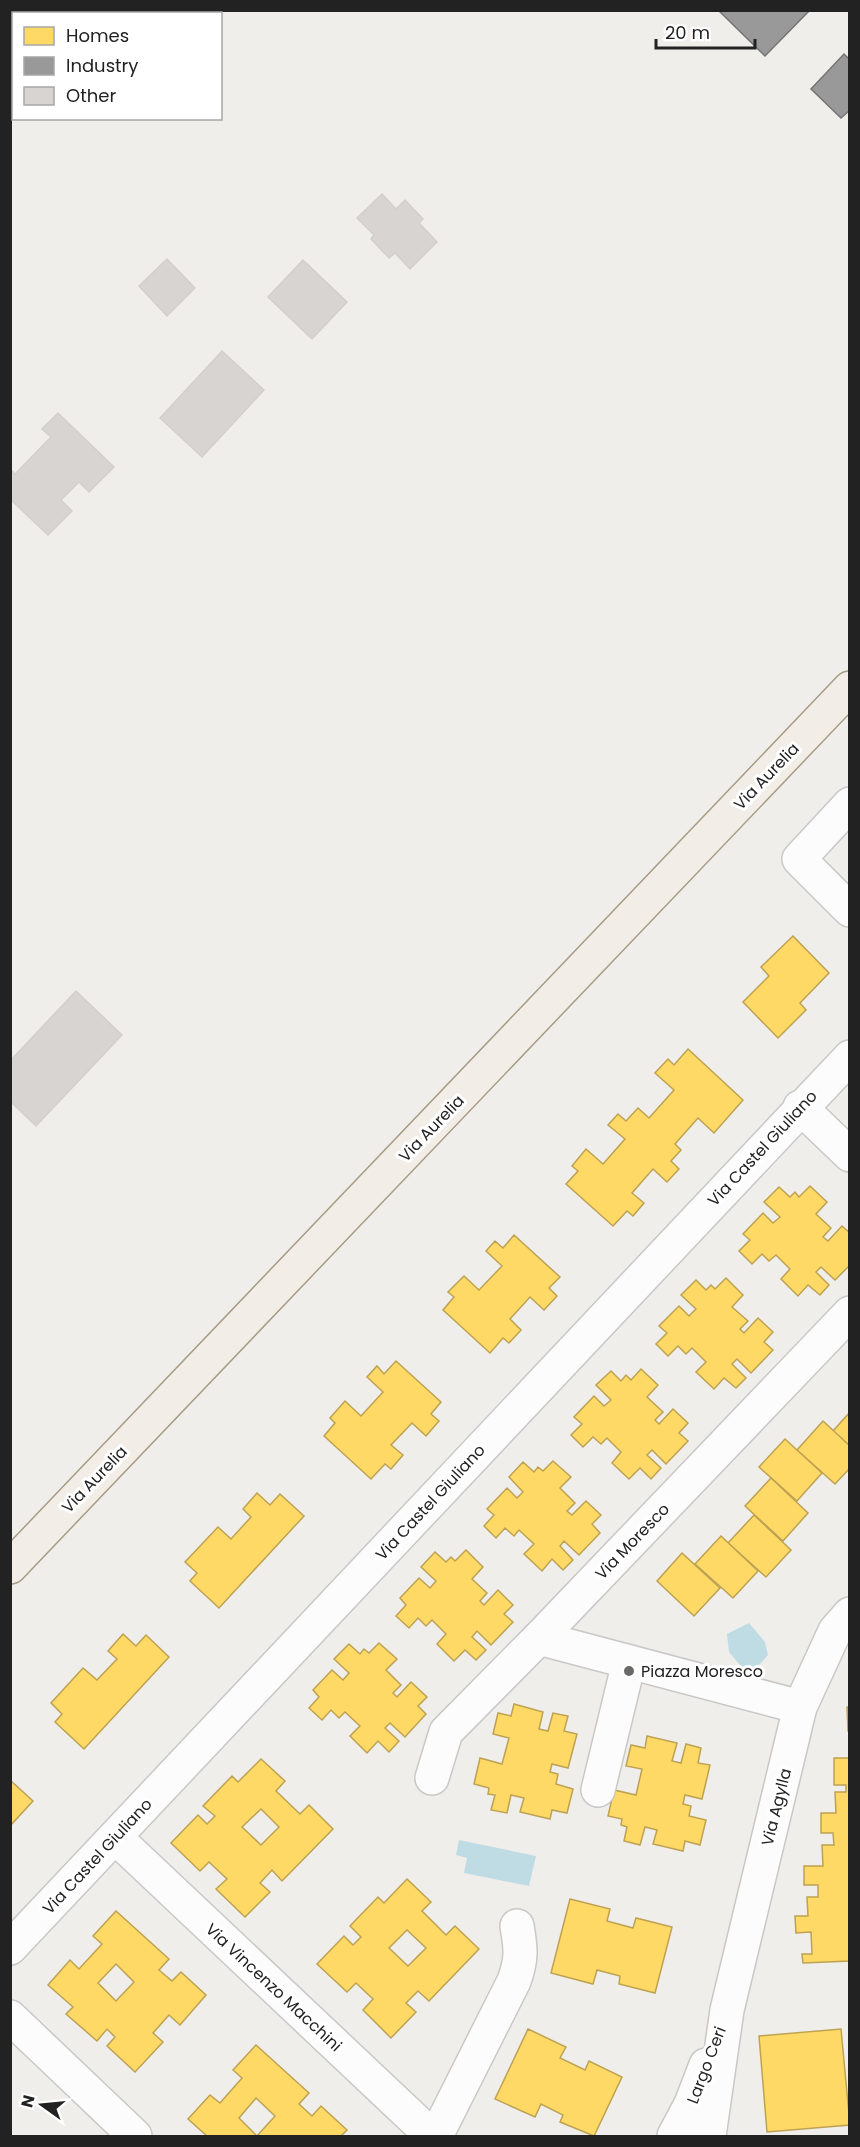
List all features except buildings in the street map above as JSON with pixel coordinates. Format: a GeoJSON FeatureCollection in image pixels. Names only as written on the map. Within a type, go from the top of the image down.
{"type":"FeatureCollection","features":[{"type":"Feature","properties":{"kind":"main road","name":"Via Aurelia"},"geometry":{"type":"LineString","coordinates":[[10,1567],[849,688]]}},
{"type":"Feature","properties":{"kind":"street"},"geometry":{"type":"LineString","coordinates":[[849,804],[799,859],[849,910]]}},
{"type":"Feature","properties":{"kind":"street","name":"Via Castel Giuliano"},"geometry":{"type":"LineString","coordinates":[[10,1948],[849,1057]]}},
{"type":"Feature","properties":{"kind":"street"},"geometry":{"type":"LineString","coordinates":[[800,1107],[849,1155]]}},
{"type":"Feature","properties":{"kind":"street","name":"Via Moresco"},"geometry":{"type":"LineString","coordinates":[[432,1778],[446,1732],[539,1638],[849,1313]]}},
{"type":"Feature","properties":{"kind":"street","name":"Via Agylla"},"geometry":{"type":"LineString","coordinates":[[727,2010],[800,1707],[835,1631],[849,1614]]}},
{"type":"Feature","properties":{"kind":"street"},"geometry":{"type":"LineString","coordinates":[[539,1638],[800,1707]]}},
{"type":"Feature","properties":{"kind":"street"},"geometry":{"type":"LineString","coordinates":[[598,1790],[629,1662]]}},
{"type":"Feature","properties":{"kind":"street","name":"Via Vincenzo Macchini"},"geometry":{"type":"LineString","coordinates":[[115,1837],[434,2136],[514,1981],[522,1953],[517,1926]]}},
{"type":"Feature","properties":{"kind":"street","name":"Largo Ceri"},"geometry":{"type":"LineString","coordinates":[[674,2136],[691,2104],[727,2010]]}},
{"type":"Feature","properties":{"kind":"street","name":"Largo Ceri"},"geometry":{"type":"LineString","coordinates":[[709,2136],[727,2010]]}},
{"type":"Feature","properties":{"kind":"street"},"geometry":{"type":"LineString","coordinates":[[10,2017],[135,2136]]}},
{"type":"Feature","properties":{"kind":"water"},"geometry":{"type":"Polygon","coordinates":[[[749,1623],[765,1642],[768,1655],[760,1664],[745,1671],[729,1652],[727,1634],[749,1623]]]}},
{"type":"Feature","properties":{"kind":"water"},"geometry":{"type":"Polygon","coordinates":[[[459,1840],[536,1856],[529,1886],[464,1873],[467,1858],[456,1855],[459,1840]]]}},
{"type":"Feature","properties":{"kind":"place","name":"Piazza Moresco"},"geometry":{"type":"Point","coordinates":[629,1671]}}]}
